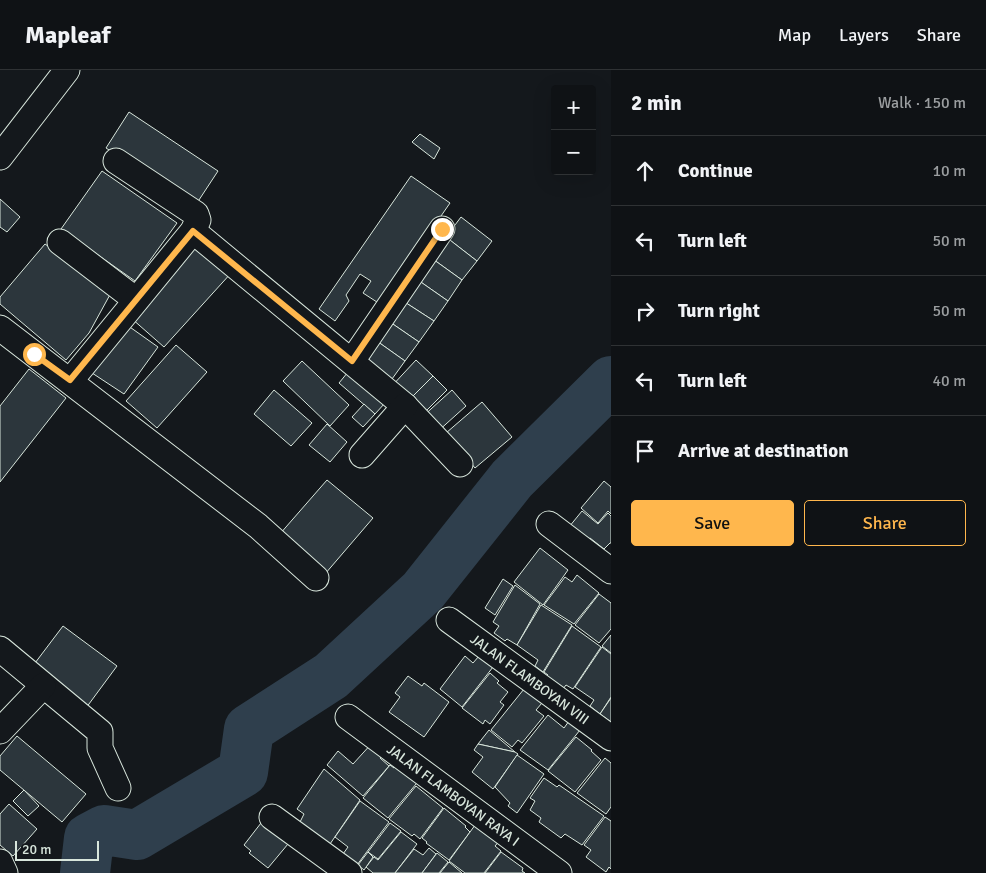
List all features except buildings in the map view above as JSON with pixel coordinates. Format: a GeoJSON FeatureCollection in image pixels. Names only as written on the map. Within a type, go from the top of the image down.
{"type":"FeatureCollection","features":[{"type":"Feature","properties":{"kind":"street"},"geometry":{"type":"LineString","coordinates":[[0,157],[67,70]]}},
{"type":"Feature","properties":{"kind":"street"},"geometry":{"type":"LineString","coordinates":[[70,380],[193,231],[198,220],[196,214],[116,161]]}},
{"type":"Feature","properties":{"kind":"street"},"geometry":{"type":"LineString","coordinates":[[352,361],[442,229]]}},
{"type":"Feature","properties":{"kind":"street"},"geometry":{"type":"LineString","coordinates":[[193,231],[405,406],[460,464]]}},
{"type":"Feature","properties":{"kind":"street"},"geometry":{"type":"LineString","coordinates":[[60,242],[136,300]]}},
{"type":"Feature","properties":{"kind":"street"},"geometry":{"type":"LineString","coordinates":[[0,328],[258,526],[316,578]]}},
{"type":"Feature","properties":{"kind":"street"},"geometry":{"type":"LineString","coordinates":[[362,455],[405,406]]}},
{"type":"Feature","properties":{"kind":"street"},"geometry":{"type":"LineString","coordinates":[[549,524],[611,571]]}},
{"type":"Feature","properties":{"kind":"street","name":"JALAN FLAMBOYAN VIII"},"geometry":{"type":"LineString","coordinates":[[449,620],[611,738]]}},
{"type":"Feature","properties":{"kind":"street"},"geometry":{"type":"LineString","coordinates":[[0,649],[100,732],[100,748],[118,788]]}},
{"type":"Feature","properties":{"kind":"street"},"geometry":{"type":"LineString","coordinates":[[0,731],[43,686]]}},
{"type":"Feature","properties":{"kind":"street","name":"JALAN FLAMBOYAN RAYA I"},"geometry":{"type":"LineString","coordinates":[[348,717],[559,873]]}},
{"type":"Feature","properties":{"kind":"street"},"geometry":{"type":"LineString","coordinates":[[272,816],[349,873]]}},
{"type":"Feature","properties":{"kind":"street"},"geometry":{"type":"LineString","coordinates":[[0,862],[5,873]]}},
{"type":"Feature","properties":{"kind":"waterway"},"geometry":{"type":"LineString","coordinates":[[85,873],[89,838],[104,830],[137,835],[243,772],[249,729],[331,676],[423,591],[512,479],[611,381]]}},
{"type":"Feature","properties":{"kind":"route"},"geometry":{"type":"LineString","coordinates":[[34,354],[70,380],[193,231],[204,238],[352,361],[442,229]]}}]}
